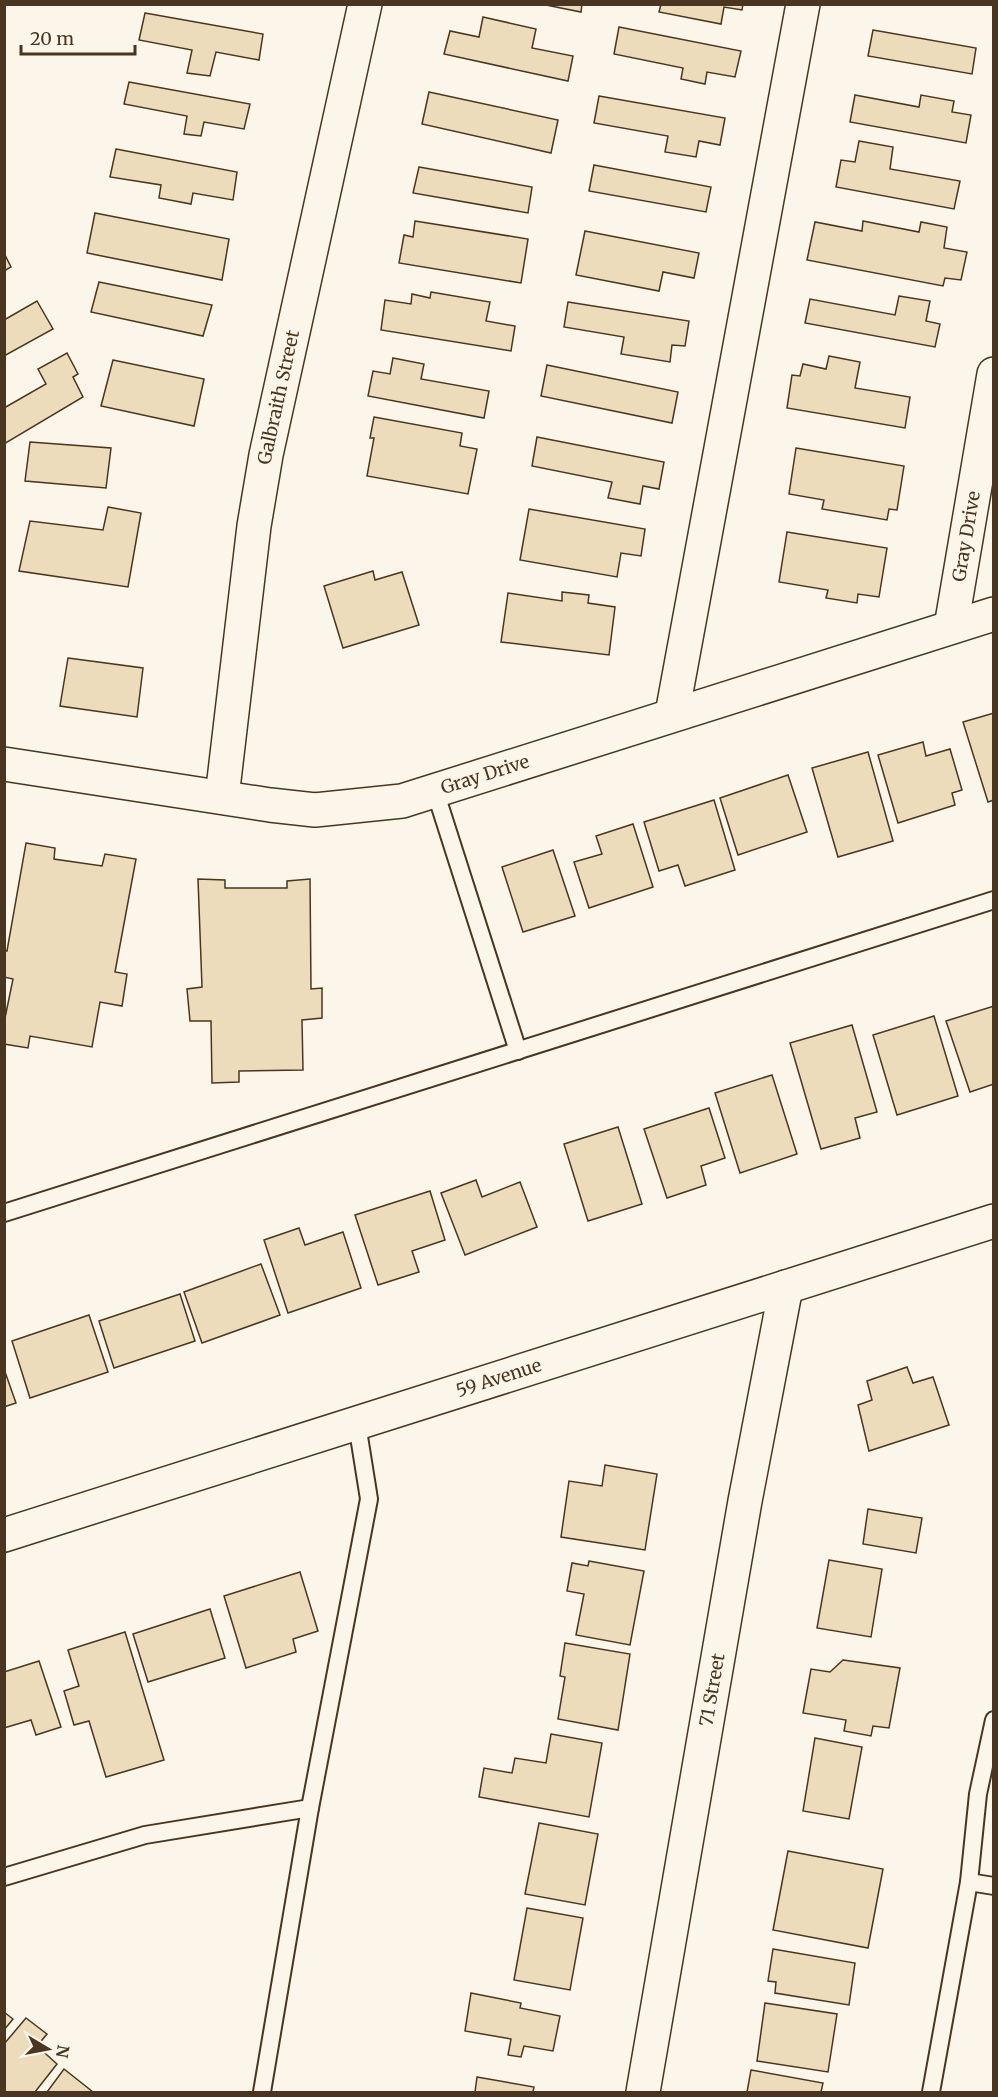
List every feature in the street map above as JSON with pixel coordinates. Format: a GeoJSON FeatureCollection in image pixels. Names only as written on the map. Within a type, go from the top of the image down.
{"type":"FeatureCollection","features":[{"type":"Feature","properties":{"kind":"street","name":"Galbraith Street"},"geometry":{"type":"LineString","coordinates":[[222,797],[254,526],[266,455],[365,4]]}},
{"type":"Feature","properties":{"kind":"street"},"geometry":{"type":"LineString","coordinates":[[672,714],[803,4]]}},
{"type":"Feature","properties":{"kind":"street","name":"Gray Drive"},"geometry":{"type":"LineString","coordinates":[[951,627],[993,374]]}},
{"type":"Feature","properties":{"kind":"street","name":"Gray Drive"},"geometry":{"type":"LineString","coordinates":[[4,764],[315,810],[402,801],[993,614]]}},
{"type":"Feature","properties":{"kind":"street","name":"59 Avenue"},"geometry":{"type":"LineString","coordinates":[[4,1535],[993,1221]]}},
{"type":"Feature","properties":{"kind":"street","name":"71 Street"},"geometry":{"type":"LineString","coordinates":[[643,2092],[745,1500],[786,1287]]}},
{"type":"Feature","properties":{"kind":"lane"},"geometry":{"type":"LineString","coordinates":[[435,791],[518,1051]]}},
{"type":"Feature","properties":{"kind":"lane"},"geometry":{"type":"LineString","coordinates":[[4,1213],[993,900]]}},
{"type":"Feature","properties":{"kind":"lane"},"geometry":{"type":"LineString","coordinates":[[262,2092],[310,1808],[369,1498],[357,1424]]}},
{"type":"Feature","properties":{"kind":"lane"},"geometry":{"type":"LineString","coordinates":[[931,2092],[969,1882],[978,1794],[993,1720]]}},
{"type":"Feature","properties":{"kind":"lane"},"geometry":{"type":"LineString","coordinates":[[4,1877],[145,1834],[310,1808]]}},
{"type":"Feature","properties":{"kind":"lane"},"geometry":{"type":"LineString","coordinates":[[969,1882],[993,1886]]}},
{"type":"Feature","properties":{"kind":"building"},"geometry":{"type":"Polygon","coordinates":[[[541,4],[582,4],[581,12],[541,4]]]}},
{"type":"Feature","properties":{"kind":"building"},"geometry":{"type":"Polygon","coordinates":[[[661,4],[743,4],[742,10],[724,7],[721,24],[659,12],[661,4]]]}},
{"type":"Feature","properties":{"kind":"building"},"geometry":{"type":"Polygon","coordinates":[[[145,13],[263,34],[259,60],[216,52],[210,76],[187,73],[192,50],[139,40],[145,13]]]}},
{"type":"Feature","properties":{"kind":"building"},"geometry":{"type":"Polygon","coordinates":[[[483,17],[536,29],[532,48],[573,56],[568,81],[444,54],[450,31],[479,37],[483,17]]]}},
{"type":"Feature","properties":{"kind":"building"},"geometry":{"type":"Polygon","coordinates":[[[619,27],[741,51],[735,77],[707,72],[705,84],[681,79],[683,68],[614,54],[619,27]]]}},
{"type":"Feature","properties":{"kind":"building"},"geometry":{"type":"Polygon","coordinates":[[[873,30],[976,48],[972,74],[868,56],[873,30]]]}},
{"type":"Feature","properties":{"kind":"building"},"geometry":{"type":"Polygon","coordinates":[[[129,82],[250,104],[244,129],[204,122],[201,136],[184,134],[187,116],[124,104],[129,82]]]}},
{"type":"Feature","properties":{"kind":"building"},"geometry":{"type":"Polygon","coordinates":[[[429,92],[558,120],[551,153],[422,124],[429,92]]]}},
{"type":"Feature","properties":{"kind":"building"},"geometry":{"type":"Polygon","coordinates":[[[855,95],[919,107],[921,95],[954,101],[952,112],[971,115],[966,143],[850,122],[855,95]]]}},
{"type":"Feature","properties":{"kind":"building"},"geometry":{"type":"Polygon","coordinates":[[[599,96],[725,118],[720,145],[699,141],[696,157],[665,152],[668,136],[594,123],[599,96]]]}},
{"type":"Feature","properties":{"kind":"building"},"geometry":{"type":"Polygon","coordinates":[[[859,141],[893,147],[890,169],[960,181],[954,209],[836,187],[841,160],[855,162],[859,141]]]}},
{"type":"Feature","properties":{"kind":"building"},"geometry":{"type":"Polygon","coordinates":[[[116,149],[237,172],[233,200],[193,193],[191,204],[159,198],[161,185],[110,177],[116,149]]]}},
{"type":"Feature","properties":{"kind":"building"},"geometry":{"type":"Polygon","coordinates":[[[594,165],[711,187],[706,212],[589,191],[594,165]]]}},
{"type":"Feature","properties":{"kind":"building"},"geometry":{"type":"Polygon","coordinates":[[[419,167],[532,187],[528,213],[413,193],[419,167]]]}},
{"type":"Feature","properties":{"kind":"building"},"geometry":{"type":"Polygon","coordinates":[[[95,213],[229,239],[222,280],[87,253],[95,213]]]}},
{"type":"Feature","properties":{"kind":"building"},"geometry":{"type":"Polygon","coordinates":[[[415,221],[528,239],[521,283],[399,263],[404,235],[413,237],[415,221]]]}},
{"type":"Feature","properties":{"kind":"building"},"geometry":{"type":"Polygon","coordinates":[[[863,221],[919,232],[921,222],[947,227],[944,248],[967,252],[961,280],[945,278],[943,286],[807,260],[815,222],[862,231],[863,221]]]}},
{"type":"Feature","properties":{"kind":"building"},"geometry":{"type":"Polygon","coordinates":[[[585,231],[699,253],[694,278],[663,272],[659,291],[576,275],[585,231]]]}},
{"type":"Feature","properties":{"kind":"building"},"geometry":{"type":"Polygon","coordinates":[[[4,253],[11,267],[4,271],[4,253]]]}},
{"type":"Feature","properties":{"kind":"building"},"geometry":{"type":"Polygon","coordinates":[[[99,282],[212,305],[203,336],[91,312],[99,282]]]}},
{"type":"Feature","properties":{"kind":"building"},"geometry":{"type":"Polygon","coordinates":[[[431,292],[490,302],[486,321],[515,326],[511,351],[381,330],[385,300],[411,304],[412,294],[430,298],[431,292]]]}},
{"type":"Feature","properties":{"kind":"building"},"geometry":{"type":"Polygon","coordinates":[[[899,296],[930,301],[926,321],[940,324],[935,347],[805,323],[810,299],[895,315],[899,296]]]}},
{"type":"Feature","properties":{"kind":"building"},"geometry":{"type":"Polygon","coordinates":[[[37,301],[53,329],[4,356],[4,320],[37,301]]]}},
{"type":"Feature","properties":{"kind":"building"},"geometry":{"type":"Polygon","coordinates":[[[568,302],[689,321],[685,346],[672,345],[670,362],[621,354],[624,337],[564,327],[568,302]]]}},
{"type":"Feature","properties":{"kind":"building"},"geometry":{"type":"Polygon","coordinates":[[[67,353],[78,374],[73,377],[83,397],[4,444],[4,408],[46,384],[38,369],[67,353]]]}},
{"type":"Feature","properties":{"kind":"building"},"geometry":{"type":"Polygon","coordinates":[[[829,356],[860,362],[855,388],[910,397],[905,428],[787,408],[792,375],[800,376],[803,364],[826,369],[829,356]]]}},
{"type":"Feature","properties":{"kind":"building"},"geometry":{"type":"Polygon","coordinates":[[[393,358],[424,364],[421,379],[489,391],[484,418],[368,396],[373,371],[390,374],[393,358]]]}},
{"type":"Feature","properties":{"kind":"building"},"geometry":{"type":"Polygon","coordinates":[[[113,360],[204,379],[194,426],[101,406],[113,360]]]}},
{"type":"Feature","properties":{"kind":"building"},"geometry":{"type":"Polygon","coordinates":[[[547,365],[678,392],[672,423],[541,396],[547,365]]]}},
{"type":"Feature","properties":{"kind":"building"},"geometry":{"type":"Polygon","coordinates":[[[374,417],[462,433],[460,446],[477,449],[468,494],[367,476],[374,438],[370,438],[374,417]]]}},
{"type":"Feature","properties":{"kind":"building"},"geometry":{"type":"Polygon","coordinates":[[[537,437],[664,462],[659,489],[643,486],[640,504],[608,498],[612,482],[532,466],[537,437]]]}},
{"type":"Feature","properties":{"kind":"building"},"geometry":{"type":"Polygon","coordinates":[[[30,442],[111,448],[106,488],[25,481],[30,442]]]}},
{"type":"Feature","properties":{"kind":"building"},"geometry":{"type":"Polygon","coordinates":[[[796,448],[904,466],[897,510],[889,509],[887,520],[822,509],[824,500],[789,494],[796,448]]]}},
{"type":"Feature","properties":{"kind":"building"},"geometry":{"type":"Polygon","coordinates":[[[108,507],[141,513],[128,587],[19,571],[30,521],[103,530],[108,507]]]}},
{"type":"Feature","properties":{"kind":"building"},"geometry":{"type":"Polygon","coordinates":[[[529,509],[645,529],[641,556],[621,553],[617,577],[520,560],[529,509]]]}},
{"type":"Feature","properties":{"kind":"building"},"geometry":{"type":"Polygon","coordinates":[[[787,532],[887,548],[879,597],[858,594],[857,603],[826,598],[828,590],[779,582],[787,532]]]}},
{"type":"Feature","properties":{"kind":"building"},"geometry":{"type":"Polygon","coordinates":[[[373,571],[375,580],[402,572],[419,625],[343,648],[324,586],[373,571]]]}},
{"type":"Feature","properties":{"kind":"building"},"geometry":{"type":"Polygon","coordinates":[[[562,592],[589,595],[588,603],[615,607],[609,655],[501,642],[508,593],[562,601],[562,592]]]}},
{"type":"Feature","properties":{"kind":"building"},"geometry":{"type":"Polygon","coordinates":[[[68,658],[143,668],[137,717],[60,706],[68,658]]]}},
{"type":"Feature","properties":{"kind":"building"},"geometry":{"type":"Polygon","coordinates":[[[994,713],[994,800],[988,802],[963,722],[994,713]]]}},
{"type":"Feature","properties":{"kind":"building"},"geometry":{"type":"Polygon","coordinates":[[[923,742],[926,756],[950,749],[962,790],[952,793],[955,805],[898,823],[878,755],[923,742]]]}},
{"type":"Feature","properties":{"kind":"building"},"geometry":{"type":"Polygon","coordinates":[[[868,752],[893,841],[838,857],[812,768],[868,752]]]}},
{"type":"Feature","properties":{"kind":"building"},"geometry":{"type":"Polygon","coordinates":[[[788,775],[807,832],[738,855],[720,798],[788,775]]]}},
{"type":"Feature","properties":{"kind":"building"},"geometry":{"type":"Polygon","coordinates":[[[714,800],[735,870],[685,886],[678,865],[659,871],[644,822],[714,800]]]}},
{"type":"Feature","properties":{"kind":"building"},"geometry":{"type":"Polygon","coordinates":[[[633,824],[653,887],[589,908],[574,862],[602,854],[596,836],[633,824]]]}},
{"type":"Feature","properties":{"kind":"building"},"geometry":{"type":"Polygon","coordinates":[[[26,843],[55,848],[54,859],[102,866],[105,854],[136,859],[115,972],[127,974],[122,1006],[100,1002],[92,1047],[30,1036],[28,1048],[4,1044],[4,1023],[13,979],[4,977],[4,950],[7,951],[26,843]]]}},
{"type":"Feature","properties":{"kind":"building"},"geometry":{"type":"Polygon","coordinates":[[[553,850],[575,916],[523,932],[502,867],[553,850]]]}},
{"type":"Feature","properties":{"kind":"building"},"geometry":{"type":"Polygon","coordinates":[[[198,879],[225,880],[225,888],[287,888],[287,881],[310,879],[311,989],[322,988],[322,1018],[302,1020],[303,1070],[239,1071],[239,1082],[212,1083],[211,1021],[190,1021],[187,989],[202,987],[198,879]]]}},
{"type":"Feature","properties":{"kind":"building"},"geometry":{"type":"Polygon","coordinates":[[[994,1006],[994,1084],[970,1092],[946,1021],[994,1006]]]}},
{"type":"Feature","properties":{"kind":"building"},"geometry":{"type":"Polygon","coordinates":[[[934,1016],[958,1096],[897,1115],[873,1035],[934,1016]]]}},
{"type":"Feature","properties":{"kind":"building"},"geometry":{"type":"Polygon","coordinates":[[[852,1025],[877,1112],[855,1118],[860,1138],[821,1149],[790,1043],[852,1025]]]}},
{"type":"Feature","properties":{"kind":"building"},"geometry":{"type":"Polygon","coordinates":[[[772,1075],[797,1154],[740,1173],[715,1093],[772,1075]]]}},
{"type":"Feature","properties":{"kind":"building"},"geometry":{"type":"Polygon","coordinates":[[[709,1108],[725,1158],[701,1166],[706,1185],[667,1198],[644,1129],[709,1108]]]}},
{"type":"Feature","properties":{"kind":"building"},"geometry":{"type":"Polygon","coordinates":[[[618,1127],[642,1204],[588,1221],[564,1144],[618,1127]]]}},
{"type":"Feature","properties":{"kind":"building"},"geometry":{"type":"Polygon","coordinates":[[[476,1180],[482,1197],[520,1182],[537,1227],[465,1255],[441,1193],[476,1180]]]}},
{"type":"Feature","properties":{"kind":"building"},"geometry":{"type":"Polygon","coordinates":[[[430,1191],[445,1240],[412,1251],[419,1272],[378,1285],[355,1215],[430,1191]]]}},
{"type":"Feature","properties":{"kind":"building"},"geometry":{"type":"Polygon","coordinates":[[[299,1228],[305,1245],[343,1232],[361,1288],[288,1313],[264,1240],[299,1228]]]}},
{"type":"Feature","properties":{"kind":"building"},"geometry":{"type":"Polygon","coordinates":[[[261,1264],[280,1315],[202,1343],[184,1292],[261,1264]]]}},
{"type":"Feature","properties":{"kind":"building"},"geometry":{"type":"Polygon","coordinates":[[[180,1294],[195,1341],[114,1368],[99,1321],[180,1294]]]}},
{"type":"Feature","properties":{"kind":"building"},"geometry":{"type":"Polygon","coordinates":[[[89,1315],[108,1372],[30,1398],[12,1341],[89,1315]]]}},
{"type":"Feature","properties":{"kind":"building"},"geometry":{"type":"Polygon","coordinates":[[[907,1367],[913,1383],[933,1377],[949,1425],[869,1451],[858,1405],[872,1400],[867,1381],[907,1367]]]}},
{"type":"Feature","properties":{"kind":"building"},"geometry":{"type":"Polygon","coordinates":[[[4,1369],[16,1403],[4,1407],[4,1369]]]}},
{"type":"Feature","properties":{"kind":"building"},"geometry":{"type":"Polygon","coordinates":[[[605,1465],[657,1474],[645,1550],[561,1537],[569,1481],[602,1486],[605,1465]]]}},
{"type":"Feature","properties":{"kind":"building"},"geometry":{"type":"Polygon","coordinates":[[[868,1509],[922,1518],[916,1553],[863,1544],[868,1509]]]}},
{"type":"Feature","properties":{"kind":"building"},"geometry":{"type":"Polygon","coordinates":[[[829,1560],[882,1569],[871,1637],[817,1628],[829,1560]]]}},
{"type":"Feature","properties":{"kind":"building"},"geometry":{"type":"Polygon","coordinates":[[[589,1561],[644,1571],[630,1645],[576,1635],[584,1594],[567,1591],[572,1563],[588,1566],[589,1561]]]}},
{"type":"Feature","properties":{"kind":"building"},"geometry":{"type":"Polygon","coordinates":[[[300,1572],[318,1631],[293,1639],[296,1652],[246,1668],[224,1596],[300,1572]]]}},
{"type":"Feature","properties":{"kind":"building"},"geometry":{"type":"Polygon","coordinates":[[[210,1609],[225,1658],[148,1682],[133,1634],[210,1609]]]}},
{"type":"Feature","properties":{"kind":"building"},"geometry":{"type":"Polygon","coordinates":[[[125,1632],[164,1760],[106,1777],[89,1721],[74,1725],[64,1691],[79,1686],[68,1650],[125,1632]]]}},
{"type":"Feature","properties":{"kind":"building"},"geometry":{"type":"Polygon","coordinates":[[[565,1643],[630,1654],[618,1730],[558,1719],[565,1677],[560,1676],[565,1643]]]}},
{"type":"Feature","properties":{"kind":"building"},"geometry":{"type":"Polygon","coordinates":[[[843,1660],[900,1668],[889,1728],[873,1726],[871,1736],[844,1731],[846,1720],[803,1713],[811,1669],[830,1672],[843,1660]]]}},
{"type":"Feature","properties":{"kind":"building"},"geometry":{"type":"Polygon","coordinates":[[[39,1661],[61,1727],[36,1735],[31,1720],[4,1728],[4,1672],[39,1661]]]}},
{"type":"Feature","properties":{"kind":"building"},"geometry":{"type":"Polygon","coordinates":[[[551,1734],[602,1743],[589,1817],[479,1797],[484,1768],[512,1773],[515,1758],[546,1763],[551,1734]]]}},
{"type":"Feature","properties":{"kind":"building"},"geometry":{"type":"Polygon","coordinates":[[[815,1738],[862,1747],[849,1819],[803,1811],[815,1738]]]}},
{"type":"Feature","properties":{"kind":"building"},"geometry":{"type":"Polygon","coordinates":[[[539,1823],[598,1834],[585,1905],[525,1894],[539,1823]]]}},
{"type":"Feature","properties":{"kind":"building"},"geometry":{"type":"Polygon","coordinates":[[[788,1851],[883,1869],[868,1948],[773,1930],[788,1851]]]}},
{"type":"Feature","properties":{"kind":"building"},"geometry":{"type":"Polygon","coordinates":[[[527,1908],[583,1918],[570,1990],[514,1980],[527,1908]]]}},
{"type":"Feature","properties":{"kind":"building"},"geometry":{"type":"Polygon","coordinates":[[[773,1949],[855,1963],[849,2005],[775,1993],[776,1982],[768,1981],[773,1949]]]}},
{"type":"Feature","properties":{"kind":"building"},"geometry":{"type":"Polygon","coordinates":[[[471,1993],[521,2003],[520,2008],[560,2016],[553,2051],[524,2046],[521,2057],[508,2055],[511,2039],[465,2031],[471,1993]]]}},
{"type":"Feature","properties":{"kind":"building"},"geometry":{"type":"Polygon","coordinates":[[[765,2003],[837,2014],[828,2072],[757,2061],[765,2003]]]}},
{"type":"Feature","properties":{"kind":"building"},"geometry":{"type":"Polygon","coordinates":[[[4,2012],[13,2019],[4,2030],[4,2012]]]}},
{"type":"Feature","properties":{"kind":"building"},"geometry":{"type":"Polygon","coordinates":[[[26,2018],[47,2034],[37,2046],[57,2064],[35,2092],[4,2092],[4,2044],[26,2018]]]}},
{"type":"Feature","properties":{"kind":"building"},"geometry":{"type":"Polygon","coordinates":[[[64,2069],[93,2092],[47,2092],[64,2069]]]}},
{"type":"Feature","properties":{"kind":"building"},"geometry":{"type":"Polygon","coordinates":[[[751,2070],[823,2083],[821,2092],[747,2092],[751,2070]]]}},
{"type":"Feature","properties":{"kind":"building"},"geometry":{"type":"Polygon","coordinates":[[[477,2077],[534,2087],[533,2092],[475,2092],[477,2077]]]}}]}
